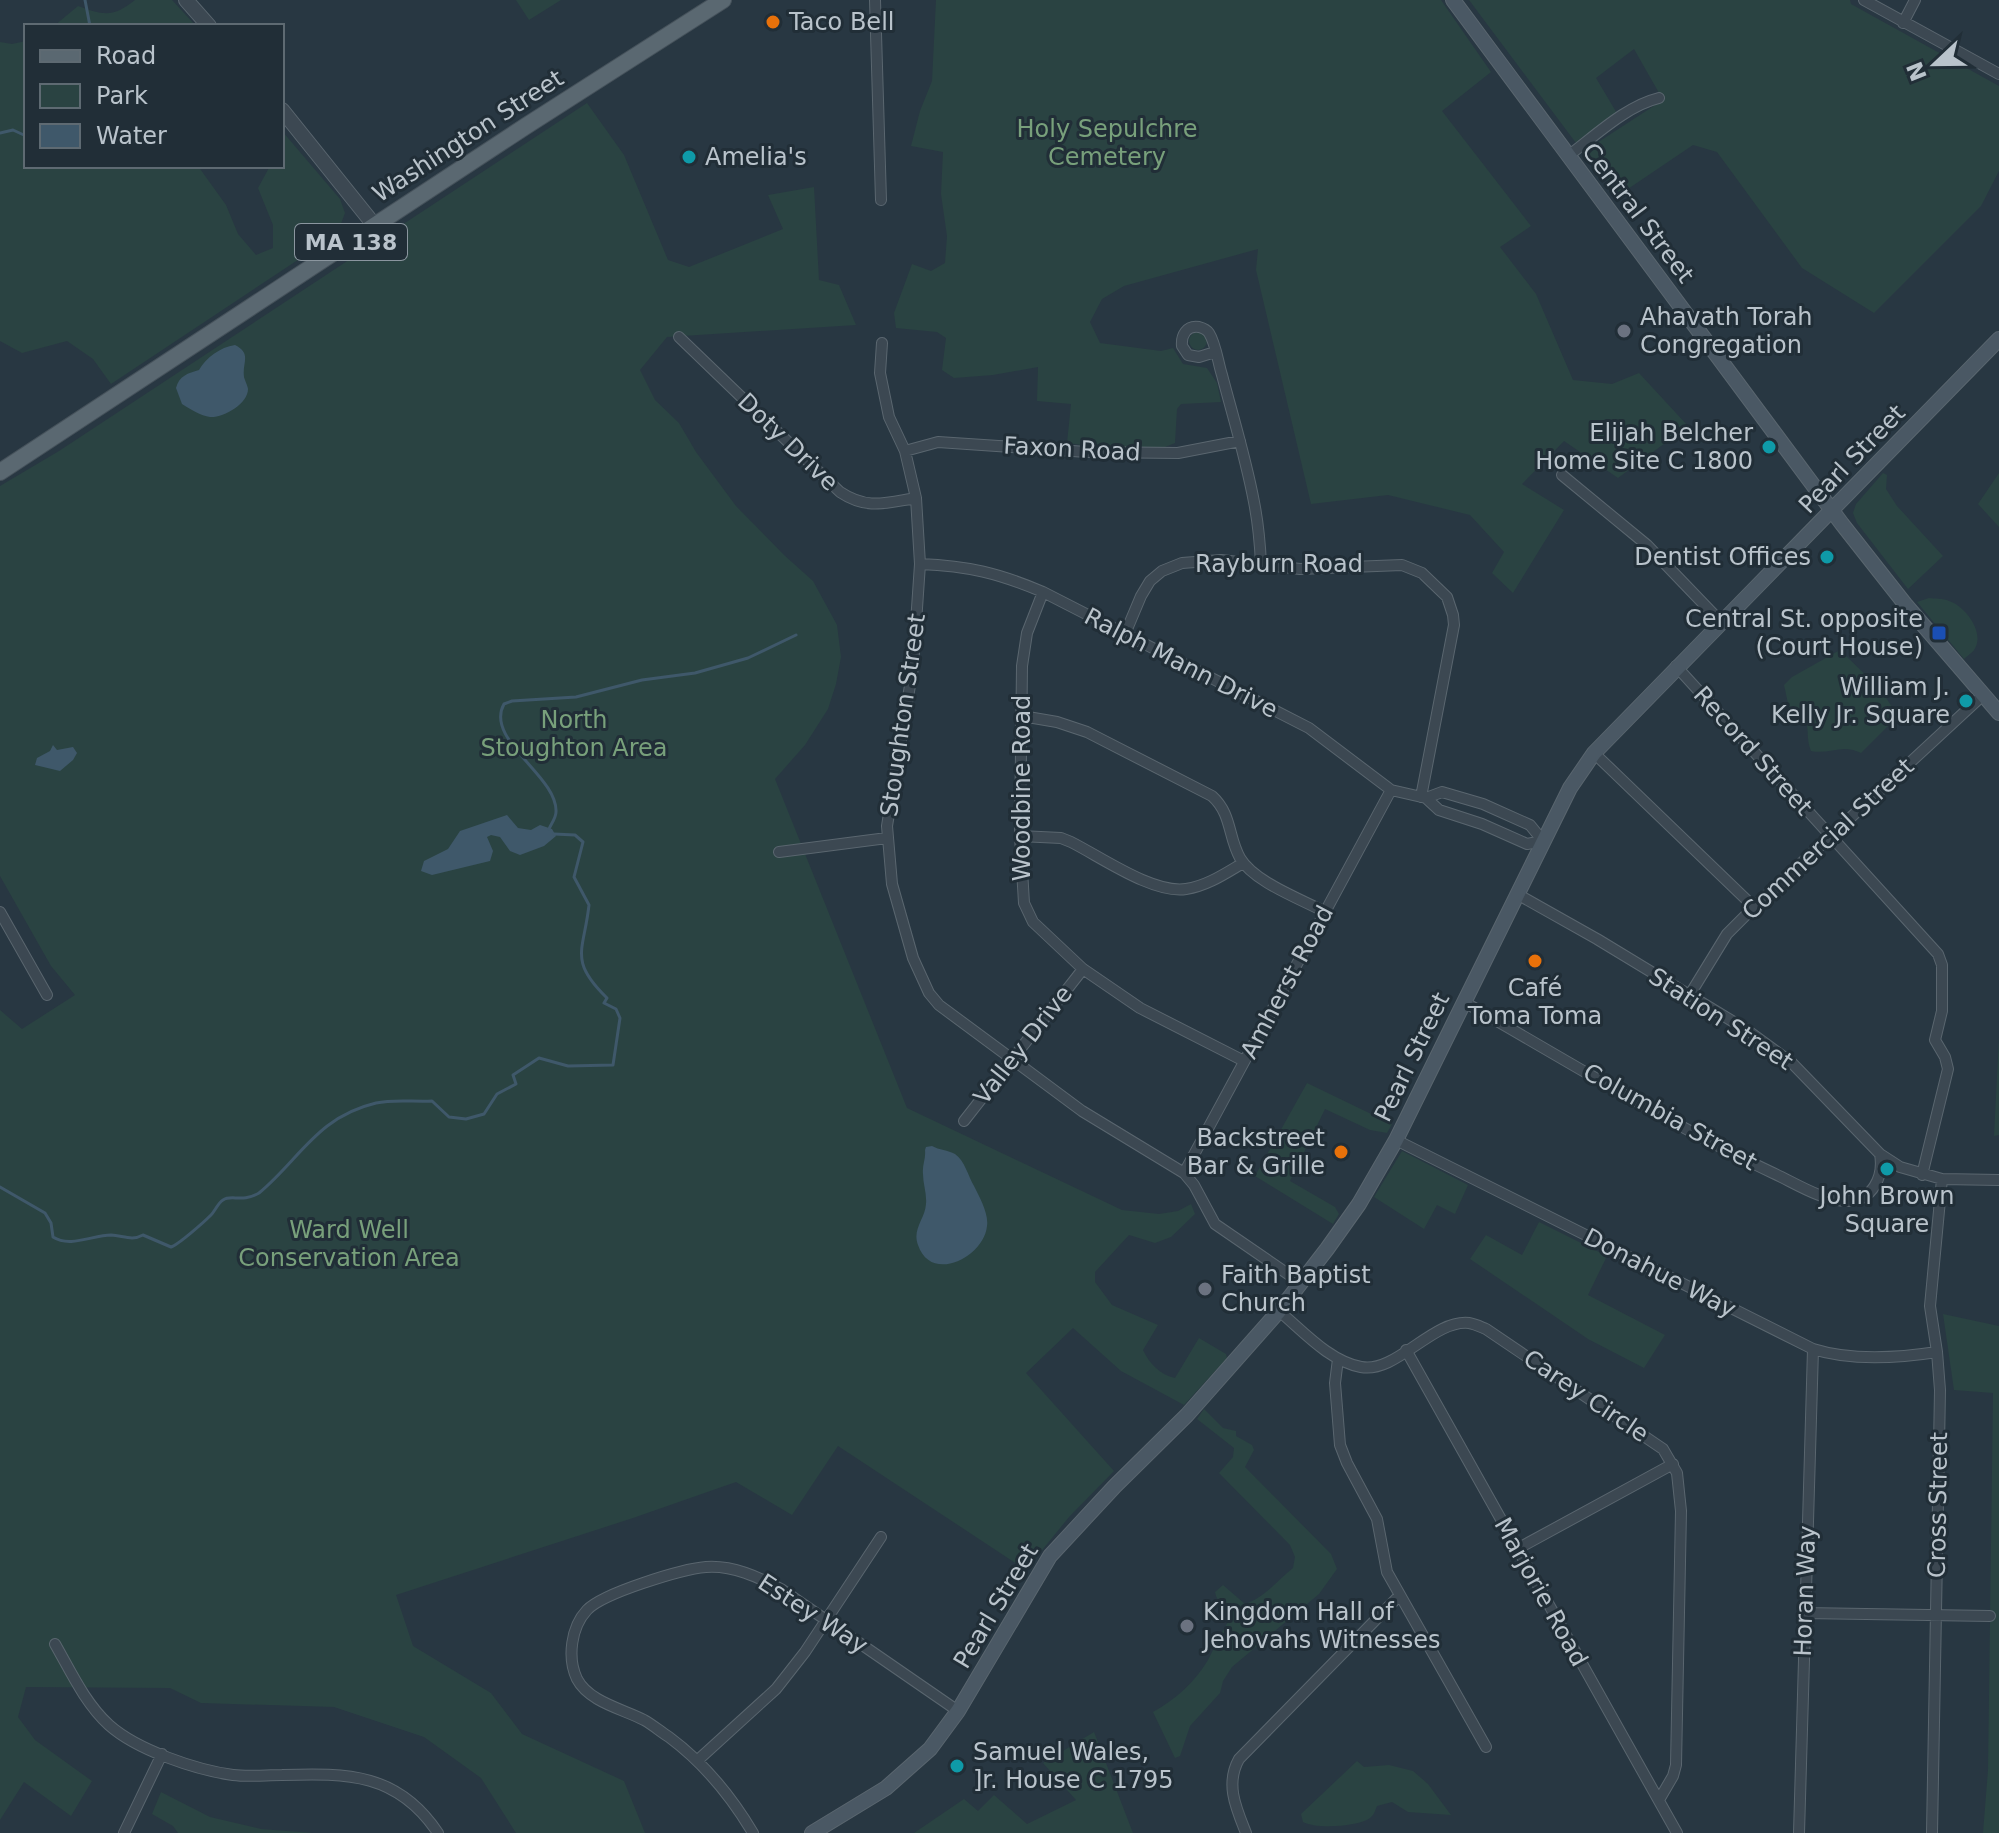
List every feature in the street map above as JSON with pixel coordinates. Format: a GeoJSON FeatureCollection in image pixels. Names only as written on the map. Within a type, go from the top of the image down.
{"type":"FeatureCollection","features":[{"type":"Feature","properties":{"kind":"main road","name":"Washington Street"},"geometry":{"type":"LineString","coordinates":[[0,472],[723,0]]}},
{"type":"Feature","properties":{"kind":"main road","name":"Central Street"},"geometry":{"type":"LineString","coordinates":[[1453,0],[1832,511],[1905,604],[1999,713]]}},
{"type":"Feature","properties":{"kind":"main road","name":"Pearl Street"},"geometry":{"type":"LineString","coordinates":[[812,1833],[909,1770],[930,1749],[958,1711],[1050,1556],[1187,1415],[1279,1311],[1359,1204],[1396,1140],[1570,788],[1594,753],[1999,339]]}},
{"type":"Feature","properties":{"kind":"street"},"geometry":{"type":"LineString","coordinates":[[186,0],[207,24]]}},
{"type":"Feature","properties":{"kind":"street"},"geometry":{"type":"LineString","coordinates":[[875,0],[881,200]]}},
{"type":"Feature","properties":{"kind":"street"},"geometry":{"type":"LineString","coordinates":[[1864,0],[1999,74]]}},
{"type":"Feature","properties":{"kind":"street"},"geometry":{"type":"LineString","coordinates":[[1903,23],[1915,0]]}},
{"type":"Feature","properties":{"kind":"street"},"geometry":{"type":"LineString","coordinates":[[1568,156],[1627,111],[1659,98]]}},
{"type":"Feature","properties":{"kind":"street"},"geometry":{"type":"LineString","coordinates":[[284,112],[375,226]]}},
{"type":"Feature","properties":{"kind":"street","name":"Doty Drive"},"geometry":{"type":"LineString","coordinates":[[679,337],[840,492],[859,503],[870,505],[916,498]]}},
{"type":"Feature","properties":{"kind":"street","name":"Stoughton Street"},"geometry":{"type":"LineString","coordinates":[[882,343],[880,373],[889,417],[905,451],[916,498],[920,564],[913,667],[890,800],[887,838],[892,884],[913,958],[929,993],[939,1005],[1082,1111],[1184,1173],[1215,1224],[1301,1283]]}},
{"type":"Feature","properties":{"kind":"street"},"geometry":{"type":"LineString","coordinates":[[1215,352],[1255,503],[1261,564]]}},
{"type":"Feature","properties":{"kind":"street","name":"Faxon Road"},"geometry":{"type":"LineString","coordinates":[[905,451],[938,442],[1087,452],[1178,453],[1240,441]]}},
{"type":"Feature","properties":{"kind":"street"},"geometry":{"type":"LineString","coordinates":[[1562,475],[1647,545],[1720,621]]}},
{"type":"Feature","properties":{"kind":"street","name":"Rayburn Road"},"geometry":{"type":"LineString","coordinates":[[1125,634],[1150,581],[1162,571],[1182,563],[1198,561],[1309,569],[1402,565],[1422,573],[1447,597],[1453,615],[1452,638],[1424,798]]}},
{"type":"Feature","properties":{"kind":"street","name":"Ralph Mann Drive"},"geometry":{"type":"LineString","coordinates":[[920,564],[948,565],[1000,574],[1043,592],[1309,728],[1391,790],[1424,798],[1439,810],[1482,824],[1527,844],[1543,841],[1530,825],[1483,804],[1442,792],[1424,798]]}},
{"type":"Feature","properties":{"kind":"street","name":"Woodbine Road"},"geometry":{"type":"LineString","coordinates":[[1043,592],[1024,649],[1022,666],[1020,836],[1024,903],[1033,922],[1083,969],[1140,1008],[1244,1061]]}},
{"type":"Feature","properties":{"kind":"street","name":"Record Street"},"geometry":{"type":"LineString","coordinates":[[1676,666],[1930,943],[1940,960],[1942,1011],[1935,1040],[1948,1069],[1922,1175]]}},
{"type":"Feature","properties":{"kind":"street","name":"Commercial Street"},"geometry":{"type":"LineString","coordinates":[[1689,996],[1727,934],[1983,695]]}},
{"type":"Feature","properties":{"kind":"street"},"geometry":{"type":"LineString","coordinates":[[1022,716],[1057,722],[1087,732],[1212,796],[1227,815],[1243,863],[1257,875],[1325,912]]}},
{"type":"Feature","properties":{"kind":"street"},"geometry":{"type":"LineString","coordinates":[[1594,753],[1754,907]]}},
{"type":"Feature","properties":{"kind":"street","name":"Amherst Road"},"geometry":{"type":"LineString","coordinates":[[1184,1173],[1391,790]]}},
{"type":"Feature","properties":{"kind":"street"},"geometry":{"type":"LineString","coordinates":[[1020,836],[1051,837],[1071,842],[1152,884],[1169,889],[1195,887],[1243,863]]}},
{"type":"Feature","properties":{"kind":"street"},"geometry":{"type":"LineString","coordinates":[[779,852],[887,838]]}},
{"type":"Feature","properties":{"kind":"street","name":"Station Street"},"geometry":{"type":"LineString","coordinates":[[1517,894],[1586,932],[1747,1030],[1792,1063],[1880,1154],[1900,1167],[1942,1179],[1999,1180]]}},
{"type":"Feature","properties":{"kind":"street"},"geometry":{"type":"LineString","coordinates":[[0,912],[47,995]]}},
{"type":"Feature","properties":{"kind":"street","name":"Valley Drive"},"geometry":{"type":"LineString","coordinates":[[964,1121],[1083,969]]}},
{"type":"Feature","properties":{"kind":"street","name":"Columbia Street"},"geometry":{"type":"LineString","coordinates":[[1464,1002],[1705,1141],[1809,1190],[1836,1200],[1850,1201],[1865,1195],[1879,1180],[1900,1167]]}},
{"type":"Feature","properties":{"kind":"street","name":"Donahue Way"},"geometry":{"type":"LineString","coordinates":[[1396,1140],[1813,1349],[1842,1355],[1903,1356],[1937,1352]]}},
{"type":"Feature","properties":{"kind":"street"},"geometry":{"type":"LineString","coordinates":[[1879,1180],[1883,1167],[1880,1154]]}},
{"type":"Feature","properties":{"kind":"street","name":"Cross Street"},"geometry":{"type":"LineString","coordinates":[[1932,1833],[1940,1390],[1930,1306],[1942,1179]]}},
{"type":"Feature","properties":{"kind":"street"},"geometry":{"type":"LineString","coordinates":[[1279,1311],[1338,1359],[1335,1383],[1340,1445],[1377,1519],[1384,1563],[1399,1596],[1486,1747]]}},
{"type":"Feature","properties":{"kind":"street","name":"Carey Circle"},"geometry":{"type":"LineString","coordinates":[[1338,1359],[1369,1368],[1457,1324],[1471,1323],[1486,1329],[1656,1443],[1673,1464]]}},
{"type":"Feature","properties":{"kind":"street","name":"Horan Way"},"geometry":{"type":"LineString","coordinates":[[1799,1833],[1813,1349]]}},
{"type":"Feature","properties":{"kind":"street","name":"Marjorie Road"},"geometry":{"type":"LineString","coordinates":[[1406,1350],[1677,1833]]}},
{"type":"Feature","properties":{"kind":"street"},"geometry":{"type":"LineString","coordinates":[[1517,1549],[1673,1464],[1680,1484],[1681,1511],[1676,1765],[1659,1800]]}},
{"type":"Feature","properties":{"kind":"street"},"geometry":{"type":"LineString","coordinates":[[698,1760],[776,1689],[881,1537]]}},
{"type":"Feature","properties":{"kind":"street","name":"Estey Way"},"geometry":{"type":"LineString","coordinates":[[753,1833],[722,1787],[698,1760],[645,1721],[587,1691],[577,1679],[572,1641],[577,1624],[588,1609],[605,1598],[677,1572],[708,1566],[733,1569],[757,1576],[958,1711]]}},
{"type":"Feature","properties":{"kind":"street"},"geometry":{"type":"LineString","coordinates":[[1246,1833],[1232,1790],[1233,1774],[1239,1759],[1399,1596]]}},
{"type":"Feature","properties":{"kind":"street"},"geometry":{"type":"LineString","coordinates":[[1804,1613],[1990,1616]]}},
{"type":"Feature","properties":{"kind":"street"},"geometry":{"type":"LineString","coordinates":[[55,1644],[79,1688],[109,1725],[135,1743],[232,1775],[322,1775],[361,1779],[391,1787],[409,1798],[438,1833]]}},
{"type":"Feature","properties":{"kind":"street"},"geometry":{"type":"LineString","coordinates":[[124,1833],[162,1754]]}},
{"type":"Feature","properties":{"kind":"green space"},"geometry":{"type":"Polygon","coordinates":[[[135,0],[172,0],[194,24],[56,24],[78,6],[108,13],[120,10],[135,0]]]}},
{"type":"Feature","properties":{"kind":"green space"},"geometry":{"type":"Polygon","coordinates":[[[516,0],[561,0],[529,20],[516,0]]]}},
{"type":"Feature","properties":{"kind":"green space","name":"Holy Sepulchre Cemetery"},"geometry":{"type":"Polygon","coordinates":[[[936,0],[1441,0],[1491,72],[1442,111],[1531,226],[1500,247],[1536,294],[1573,380],[1612,384],[1639,373],[1688,426],[1618,478],[1564,441],[1522,484],[1564,510],[1513,593],[1492,573],[1504,552],[1470,515],[1388,495],[1311,504],[1256,270],[1258,249],[1124,286],[1102,299],[1090,322],[1100,343],[1161,351],[1173,348],[1183,364],[1207,368],[1217,383],[1221,402],[1181,404],[1177,409],[1175,443],[1165,447],[1098,447],[1067,443],[1071,404],[1037,401],[1038,367],[954,378],[942,370],[946,338],[937,332],[896,328],[894,313],[912,264],[931,271],[945,263],[947,236],[941,194],[943,152],[911,146],[932,81],[936,0]]]}},
{"type":"Feature","properties":{"kind":"green space"},"geometry":{"type":"Polygon","coordinates":[[[1469,0],[1850,0],[1851,4],[1999,86],[1999,171],[1981,206],[1874,313],[1802,268],[1717,152],[1693,145],[1619,195],[1583,152],[1663,100],[1634,49],[1596,78],[1618,115],[1579,147],[1469,0]]]}},
{"type":"Feature","properties":{"kind":"green space"},"geometry":{"type":"Polygon","coordinates":[[[24,41],[24,168],[199,168],[226,205],[238,234],[256,255],[273,248],[273,225],[258,188],[269,168],[284,168],[284,133],[340,199],[345,213],[337,234],[111,384],[93,359],[67,341],[22,353],[0,341],[0,42],[24,41]]]}},
{"type":"Feature","properties":{"kind":"green space","name":"Ward Well Conservation Area"},"geometry":{"type":"Polygon","coordinates":[[[587,103],[624,155],[668,260],[689,267],[783,229],[768,195],[814,187],[819,280],[839,285],[856,325],[667,337],[640,370],[655,400],[679,423],[696,452],[736,506],[813,581],[837,625],[841,657],[828,709],[805,745],[775,779],[907,1108],[1122,1210],[1159,1214],[1178,1211],[1191,1204],[1195,1214],[1171,1237],[1155,1243],[1129,1235],[1095,1272],[1095,1282],[1112,1305],[1158,1325],[1143,1350],[1152,1364],[1165,1374],[1175,1378],[1199,1338],[1226,1354],[1227,1358],[1184,1405],[1121,1371],[1073,1328],[1026,1373],[1114,1471],[1069,1517],[1026,1570],[838,1446],[792,1515],[736,1482],[396,1595],[413,1646],[491,1693],[522,1734],[624,1781],[645,1833],[516,1833],[481,1778],[424,1737],[334,1707],[201,1703],[170,1688],[26,1687],[18,1717],[35,1740],[92,1781],[71,1816],[24,1782],[0,1820],[0,1010],[22,1029],[75,995],[51,966],[0,876],[0,486],[59,451],[587,103]]]}},
{"type":"Feature","properties":{"kind":"green space"},"geometry":{"type":"Polygon","coordinates":[[[1198,332],[1207,341],[1198,350],[1189,341],[1198,332]]]}},
{"type":"Feature","properties":{"kind":"green space"},"geometry":{"type":"Polygon","coordinates":[[[1883,473],[1887,475],[1886,489],[1897,506],[1943,556],[1908,589],[1857,523],[1853,513],[1856,504],[1883,473]]]}},
{"type":"Feature","properties":{"kind":"green space"},"geometry":{"type":"Polygon","coordinates":[[[1999,473],[1999,527],[1978,504],[1999,473]]]}},
{"type":"Feature","properties":{"kind":"green space"},"geometry":{"type":"Polygon","coordinates":[[[1929,598],[1955,604],[1972,621],[1977,643],[1974,651],[1964,659],[1917,602],[1929,598]]]}},
{"type":"Feature","properties":{"kind":"green space"},"geometry":{"type":"Polygon","coordinates":[[[1840,650],[1881,690],[1898,716],[1861,753],[1848,749],[1811,751],[1806,720],[1789,708],[1784,685],[1792,677],[1840,650]]]}},
{"type":"Feature","properties":{"kind":"green space"},"geometry":{"type":"Polygon","coordinates":[[[1999,1037],[1999,1135],[1994,1136],[1999,1037]]]}},
{"type":"Feature","properties":{"kind":"green space"},"geometry":{"type":"Polygon","coordinates":[[[1307,1083],[1392,1124],[1387,1133],[1370,1130],[1325,1109],[1290,1181],[1335,1207],[1339,1214],[1333,1224],[1255,1176],[1307,1083]]]}},
{"type":"Feature","properties":{"kind":"green space"},"geometry":{"type":"Polygon","coordinates":[[[1402,1151],[1468,1185],[1455,1214],[1437,1205],[1424,1229],[1374,1197],[1402,1151]]]}},
{"type":"Feature","properties":{"kind":"green space"},"geometry":{"type":"Polygon","coordinates":[[[1539,1222],[1607,1256],[1588,1295],[1665,1335],[1644,1368],[1588,1339],[1470,1259],[1486,1235],[1522,1255],[1539,1222]]]}},
{"type":"Feature","properties":{"kind":"green space"},"geometry":{"type":"Polygon","coordinates":[[[1943,1314],[1999,1326],[1999,1833],[1983,1833],[1988,1770],[1993,1393],[1954,1390],[1943,1314]]]}},
{"type":"Feature","properties":{"kind":"green space"},"geometry":{"type":"Polygon","coordinates":[[[1204,1409],[1223,1428],[1236,1431],[1236,1436],[1252,1445],[1254,1450],[1245,1467],[1331,1554],[1337,1569],[1319,1594],[1232,1667],[1220,1693],[1190,1726],[1180,1756],[1175,1758],[1153,1712],[1177,1696],[1197,1676],[1229,1620],[1215,1592],[1223,1585],[1245,1604],[1252,1601],[1293,1568],[1295,1557],[1290,1545],[1219,1473],[1233,1457],[1234,1448],[1197,1419],[1204,1409]]]}},
{"type":"Feature","properties":{"kind":"green space"},"geometry":{"type":"Polygon","coordinates":[[[1094,1732],[1133,1833],[914,1833],[964,1799],[978,1811],[994,1795],[1027,1824],[1076,1800],[1043,1763],[1094,1732]]]}},
{"type":"Feature","properties":{"kind":"green space"},"geometry":{"type":"Polygon","coordinates":[[[1357,1761],[1364,1767],[1389,1765],[1413,1771],[1428,1784],[1451,1815],[1408,1812],[1392,1802],[1377,1806],[1370,1818],[1356,1823],[1326,1826],[1303,1822],[1301,1814],[1357,1761]]]}},
{"type":"Feature","properties":{"kind":"green space"},"geometry":{"type":"Polygon","coordinates":[[[161,1792],[210,1817],[261,1829],[313,1833],[178,1833],[173,1826],[152,1814],[161,1792]]]}},
{"type":"Feature","properties":{"kind":"water"},"geometry":{"type":"Polygon","coordinates":[[[235,345],[245,355],[244,377],[248,389],[244,400],[228,413],[215,417],[203,415],[182,404],[176,388],[182,378],[199,370],[219,351],[235,345]]]}},
{"type":"Feature","properties":{"kind":"water"},"geometry":{"type":"Polygon","coordinates":[[[53,745],[57,750],[73,747],[77,753],[60,771],[35,765],[37,758],[50,751],[53,745]]]}},
{"type":"Feature","properties":{"kind":"water"},"geometry":{"type":"Polygon","coordinates":[[[507,815],[518,828],[531,830],[540,825],[552,829],[556,836],[544,846],[520,855],[510,851],[500,837],[491,835],[487,837],[493,851],[490,861],[432,875],[421,871],[424,861],[448,849],[460,831],[507,815]]]}},
{"type":"Feature","properties":{"kind":"water"},"geometry":{"type":"Polygon","coordinates":[[[932,1146],[955,1154],[961,1161],[983,1205],[987,1221],[984,1237],[977,1248],[956,1262],[945,1264],[934,1263],[925,1257],[917,1239],[926,1204],[925,1150],[932,1146]]]}},
{"type":"Feature","properties":{"kind":"waterway"},"geometry":{"type":"LineString","coordinates":[[85,0],[90,24]]}},
{"type":"Feature","properties":{"kind":"waterway"},"geometry":{"type":"LineString","coordinates":[[0,133],[13,130],[24,135]]}},
{"type":"Feature","properties":{"kind":"waterway"},"geometry":{"type":"LineString","coordinates":[[549,829],[556,814],[554,798],[504,731],[501,718],[504,704],[576,697],[642,680],[695,673],[748,658],[796,635]]}},
{"type":"Feature","properties":{"kind":"waterway"},"geometry":{"type":"LineString","coordinates":[[0,1187],[45,1213],[51,1223],[53,1237],[60,1240],[143,1235],[171,1247],[203,1223],[223,1200],[259,1193],[311,1140],[356,1109],[383,1102],[432,1101],[449,1117],[466,1119],[484,1114],[497,1094],[516,1084],[513,1075],[539,1058],[568,1066],[613,1065],[620,1018],[616,1009],[604,1003],[607,998],[587,974],[583,964],[582,945],[589,905],[574,877],[583,842],[575,835],[554,834]]}},
{"type":"Feature","properties":{"kind":"place","name":"Taco Bell"},"geometry":{"type":"Point","coordinates":[773,22]}},
{"type":"Feature","properties":{"kind":"place","name":"Amelia's"},"geometry":{"type":"Point","coordinates":[689,157]}},
{"type":"Feature","properties":{"kind":"place","name":"Ahavath Torah Congregation"},"geometry":{"type":"Point","coordinates":[1624,331]}},
{"type":"Feature","properties":{"kind":"place","name":"Elijah Belcher Home Site C 1800"},"geometry":{"type":"Point","coordinates":[1769,447]}},
{"type":"Feature","properties":{"kind":"place","name":"Dentist Offices"},"geometry":{"type":"Point","coordinates":[1827,557]}},
{"type":"Feature","properties":{"kind":"place","name":"Central St. opposite (Court House)"},"geometry":{"type":"Point","coordinates":[1939,633]}},
{"type":"Feature","properties":{"kind":"place","name":"William J. Kelly Jr. Square"},"geometry":{"type":"Point","coordinates":[1966,701]}},
{"type":"Feature","properties":{"kind":"place","name":"Café Toma Toma"},"geometry":{"type":"Point","coordinates":[1535,961]}},
{"type":"Feature","properties":{"kind":"place","name":"Backstreet Bar & Grille"},"geometry":{"type":"Point","coordinates":[1341,1152]}},
{"type":"Feature","properties":{"kind":"place","name":"John Brown Square"},"geometry":{"type":"Point","coordinates":[1887,1169]}},
{"type":"Feature","properties":{"kind":"place","name":"Faith Baptist Church"},"geometry":{"type":"Point","coordinates":[1205,1289]}},
{"type":"Feature","properties":{"kind":"place","name":"Kingdom Hall of Jehovahs Witnesses"},"geometry":{"type":"Point","coordinates":[1187,1626]}},
{"type":"Feature","properties":{"kind":"place","name":"Samuel Wales, ]r. House C 1795"},"geometry":{"type":"Point","coordinates":[957,1766]}},
{"type":"Feature","properties":{"kind":"park label","name":"North Stoughton Area"},"geometry":{"type":"Point","coordinates":[574,734]}}]}
